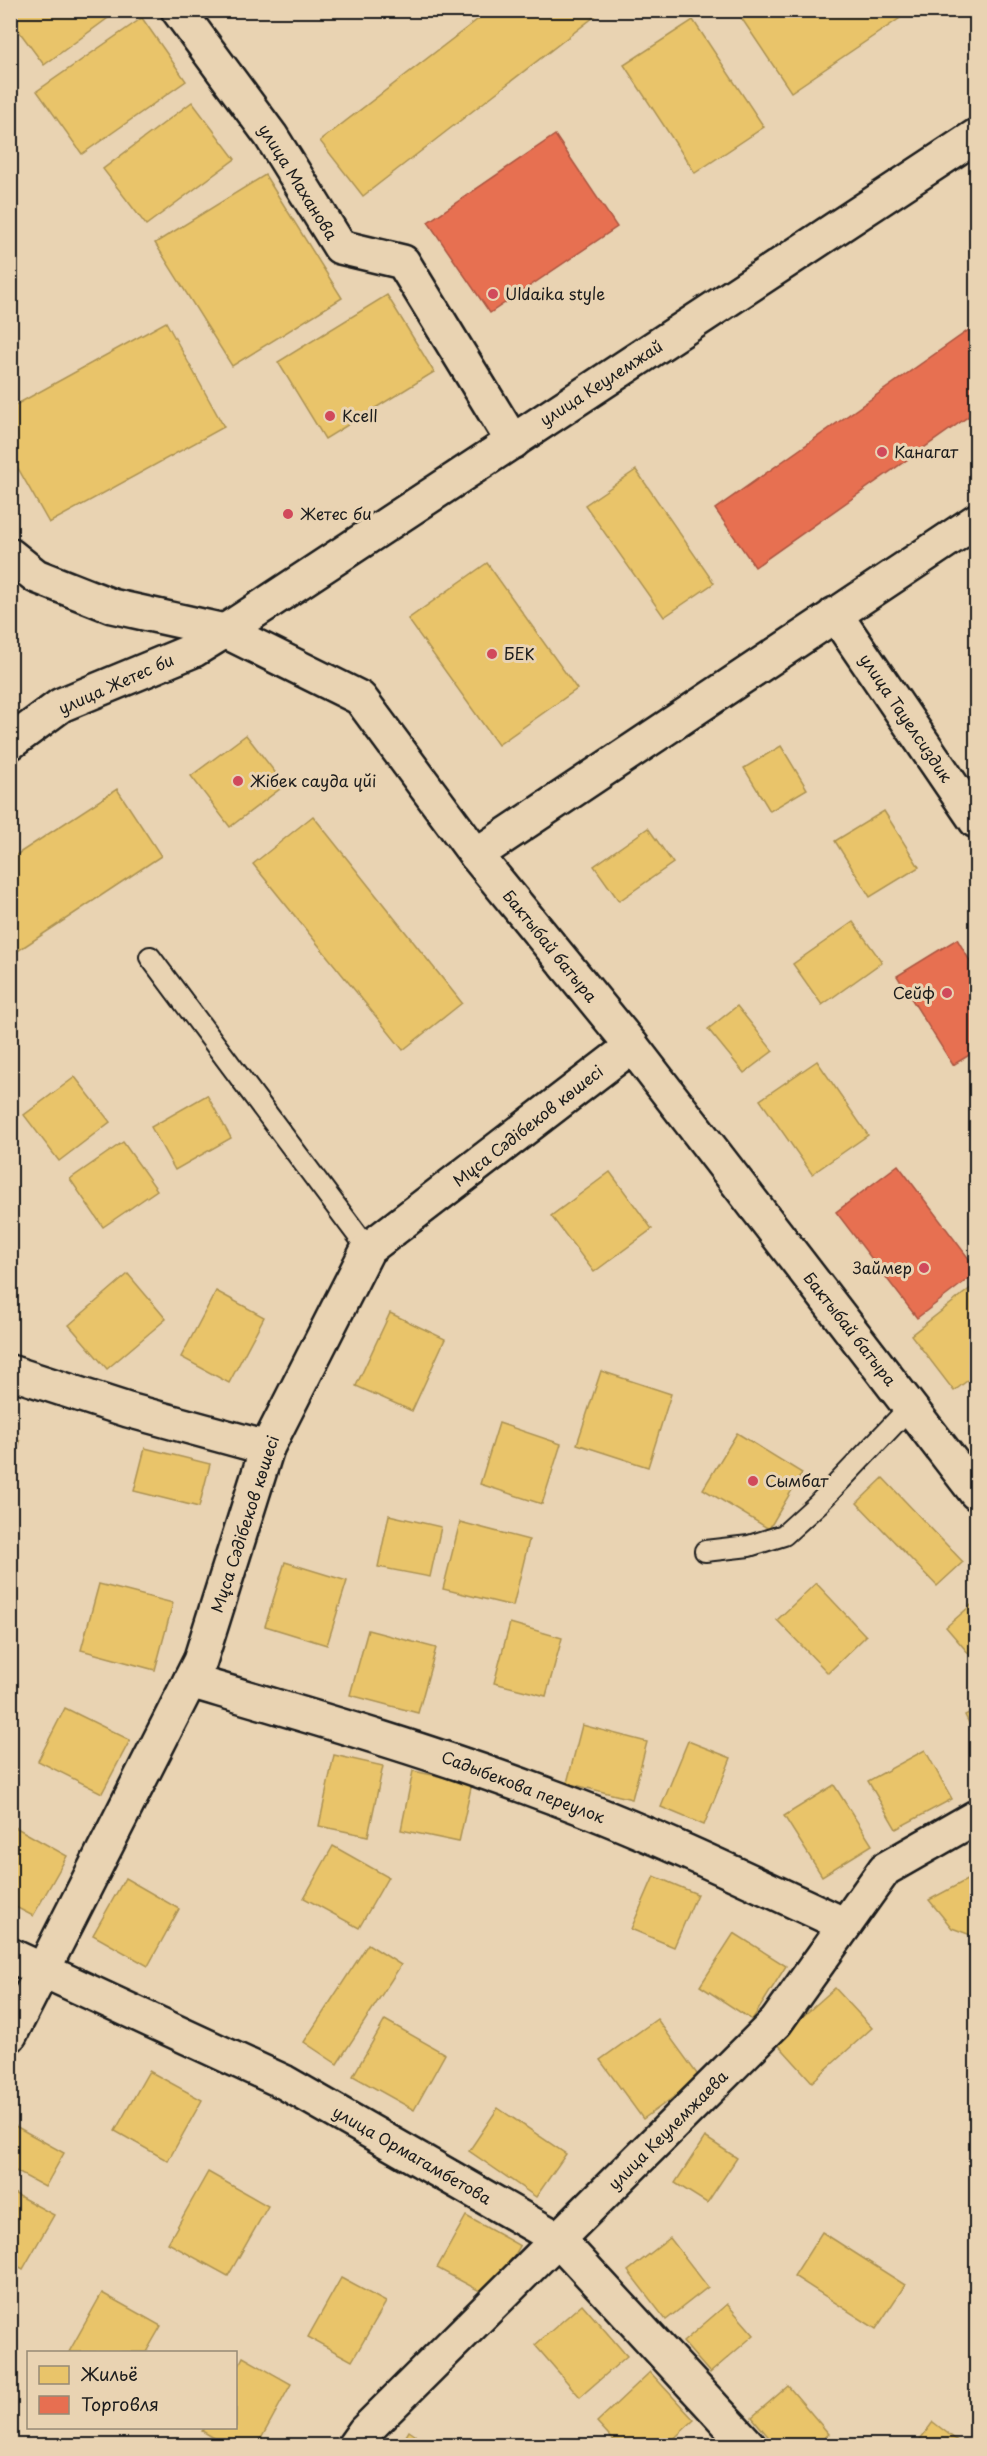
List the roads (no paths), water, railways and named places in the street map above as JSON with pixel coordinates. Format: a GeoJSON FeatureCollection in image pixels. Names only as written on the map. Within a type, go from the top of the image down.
{"type":"FeatureCollection","features":[{"type":"Feature","properties":{"kind":"street","name":"улица Маханова"},"geometry":{"type":"LineString","coordinates":[[178,10],[271,136],[340,248],[403,262],[513,442]]}},
{"type":"Feature","properties":{"kind":"street","name":"улица Кеулемжай"},"geometry":{"type":"LineString","coordinates":[[225,631],[976,136]]}},
{"type":"Feature","properties":{"kind":"street"},"geometry":{"type":"LineString","coordinates":[[476,855],[976,521]]}},
{"type":"Feature","properties":{"kind":"street","name":"Бактыбай батыра"},"geometry":{"type":"LineString","coordinates":[[10,555],[36,576],[112,606],[225,631],[360,698],[476,855],[632,1046],[976,1493]]}},
{"type":"Feature","properties":{"kind":"street","name":"улица Тауелсиздик"},"geometry":{"type":"LineString","coordinates":[[835,614],[976,821]]}},
{"type":"Feature","properties":{"kind":"street","name":"улица Жетес би"},"geometry":{"type":"LineString","coordinates":[[10,743],[61,705],[194,650],[225,631]]}},
{"type":"Feature","properties":{"kind":"street","name":"Мұса Сәдібеков көшесі"},"geometry":{"type":"LineString","coordinates":[[10,2035],[200,1661],[267,1448],[368,1250],[632,1046]]}},
{"type":"Feature","properties":{"kind":"street"},"geometry":{"type":"LineString","coordinates":[[10,1372],[128,1410],[267,1448]]}},
{"type":"Feature","properties":{"kind":"street","name":"Садыбекова переулок"},"geometry":{"type":"LineString","coordinates":[[190,1681],[428,1751],[548,1794],[658,1839],[845,1925]]}},
{"type":"Feature","properties":{"kind":"street","name":"улица Кеулемжаева"},"geometry":{"type":"LineString","coordinates":[[354,2445],[364,2432],[776,2022],[885,1869],[976,1817]]}},
{"type":"Feature","properties":{"kind":"street","name":"улица Ормагамбетова"},"geometry":{"type":"LineString","coordinates":[[10,1954],[284,2082],[558,2239],[748,2445]]}},
{"type":"Feature","properties":{"kind":"lane"},"geometry":{"type":"LineString","coordinates":[[150,957],[368,1250]]}},
{"type":"Feature","properties":{"kind":"lane"},"geometry":{"type":"LineString","coordinates":[[705,1551],[749,1546],[784,1535],[818,1504],[910,1407]]}},
{"type":"Feature","properties":{"kind":"place","name":"Uldaika style"},"geometry":{"type":"Point","coordinates":[493,294]}},
{"type":"Feature","properties":{"kind":"place","name":"Kcell"},"geometry":{"type":"Point","coordinates":[330,416]}},
{"type":"Feature","properties":{"kind":"place","name":"Канагат"},"geometry":{"type":"Point","coordinates":[882,452]}},
{"type":"Feature","properties":{"kind":"place","name":"Жетес би"},"geometry":{"type":"Point","coordinates":[288,514]}},
{"type":"Feature","properties":{"kind":"place","name":"БЕК"},"geometry":{"type":"Point","coordinates":[492,654]}},
{"type":"Feature","properties":{"kind":"place","name":"Жібек сауда үйі"},"geometry":{"type":"Point","coordinates":[238,781]}},
{"type":"Feature","properties":{"kind":"place","name":"Сейф"},"geometry":{"type":"Point","coordinates":[947,993]}},
{"type":"Feature","properties":{"kind":"place","name":"Займер"},"geometry":{"type":"Point","coordinates":[924,1268]}},
{"type":"Feature","properties":{"kind":"place","name":"Сымбат"},"geometry":{"type":"Point","coordinates":[753,1481]}}]}
